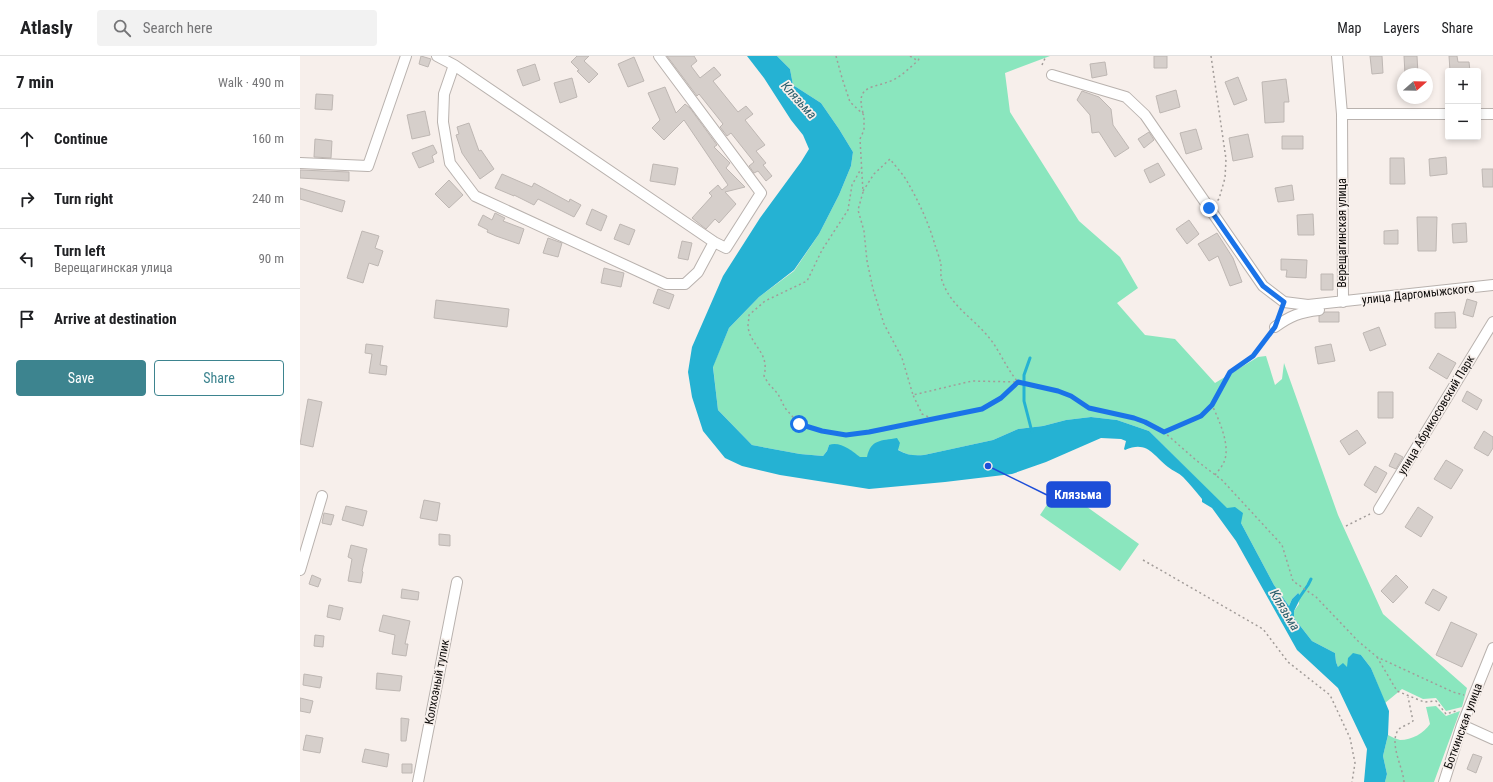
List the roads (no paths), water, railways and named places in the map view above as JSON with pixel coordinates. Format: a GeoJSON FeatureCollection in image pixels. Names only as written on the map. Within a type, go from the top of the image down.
{"type":"FeatureCollection","features":[{"type":"Feature","properties":{"kind":"street"},"geometry":{"type":"LineString","coordinates":[[300,163],[368,166],[406,56]]}},
{"type":"Feature","properties":{"kind":"street"},"geometry":{"type":"LineString","coordinates":[[437,56],[454,65],[714,242],[726,248],[761,192],[658,56]]}},
{"type":"Feature","properties":{"kind":"street","name":"Верещагинская улица"},"geometry":{"type":"LineString","coordinates":[[1052,75],[1126,97],[1145,115],[1263,286],[1284,302],[1308,305],[1343,302],[1342,114],[1337,56]]}},
{"type":"Feature","properties":{"kind":"street"},"geometry":{"type":"LineString","coordinates":[[454,65],[444,94],[444,122],[450,163],[474,196],[666,284],[685,284],[698,272],[714,242]]}},
{"type":"Feature","properties":{"kind":"street"},"geometry":{"type":"LineString","coordinates":[[1342,114],[1445,114]]}},
{"type":"Feature","properties":{"kind":"street"},"geometry":{"type":"LineString","coordinates":[[1481,114],[1493,114]]}},
{"type":"Feature","properties":{"kind":"street","name":"улица Даргомыжского"},"geometry":{"type":"LineString","coordinates":[[1343,302],[1493,285]]}},
{"type":"Feature","properties":{"kind":"street"},"geometry":{"type":"LineString","coordinates":[[1275,327],[1289,317],[1304,312],[1332,308],[1339,306],[1343,302]]}},
{"type":"Feature","properties":{"kind":"street","name":"улица Абрикосовский Парк"},"geometry":{"type":"LineString","coordinates":[[1379,509],[1493,322]]}},
{"type":"Feature","properties":{"kind":"street"},"geometry":{"type":"LineString","coordinates":[[300,570],[322,496]]}},
{"type":"Feature","properties":{"kind":"street","name":"Колхозный тупик"},"geometry":{"type":"LineString","coordinates":[[418,782],[457,582]]}},
{"type":"Feature","properties":{"kind":"street","name":"Боткинская улица"},"geometry":{"type":"LineString","coordinates":[[1444,782],[1462,725],[1493,648]]}},
{"type":"Feature","properties":{"kind":"street"},"geometry":{"type":"LineString","coordinates":[[1462,725],[1493,739]]}},
{"type":"Feature","properties":{"kind":"water"},"geometry":{"type":"Polygon","coordinates":[[[747,56],[777,56],[790,69],[793,85],[821,103],[853,152],[851,166],[839,195],[819,234],[794,270],[759,297],[729,328],[713,367],[718,410],[752,445],[800,454],[823,456],[829,445],[837,444],[846,447],[860,457],[867,457],[871,447],[874,444],[897,438],[900,443],[898,450],[911,455],[924,455],[993,440],[1018,429],[1091,417],[1117,420],[1149,431],[1227,508],[1235,507],[1243,513],[1241,523],[1274,585],[1289,606],[1292,599],[1298,593],[1301,597],[1294,611],[1294,618],[1312,641],[1335,653],[1338,667],[1343,663],[1347,667],[1348,658],[1353,653],[1361,655],[1371,668],[1389,711],[1388,735],[1383,756],[1387,774],[1385,782],[1364,782],[1367,749],[1338,688],[1297,650],[1236,541],[1212,508],[1202,502],[1202,499],[1191,485],[1180,474],[1168,467],[1149,450],[1133,447],[1125,450],[1126,441],[1121,439],[1101,438],[1046,462],[1012,474],[869,489],[780,475],[742,466],[725,458],[703,431],[692,397],[688,372],[692,347],[723,276],[760,218],[809,149],[803,135],[747,56]]]}},
{"type":"Feature","properties":{"kind":"waterway"},"geometry":{"type":"LineString","coordinates":[[1030,358],[1024,375],[1024,401],[1032,432]]}},
{"type":"Feature","properties":{"kind":"waterway"},"geometry":{"type":"LineString","coordinates":[[1299,598],[1311,579]]}},
{"type":"Feature","properties":{"kind":"place","name":"Клязьма"},"geometry":{"type":"Point","coordinates":[988,466]}}]}
